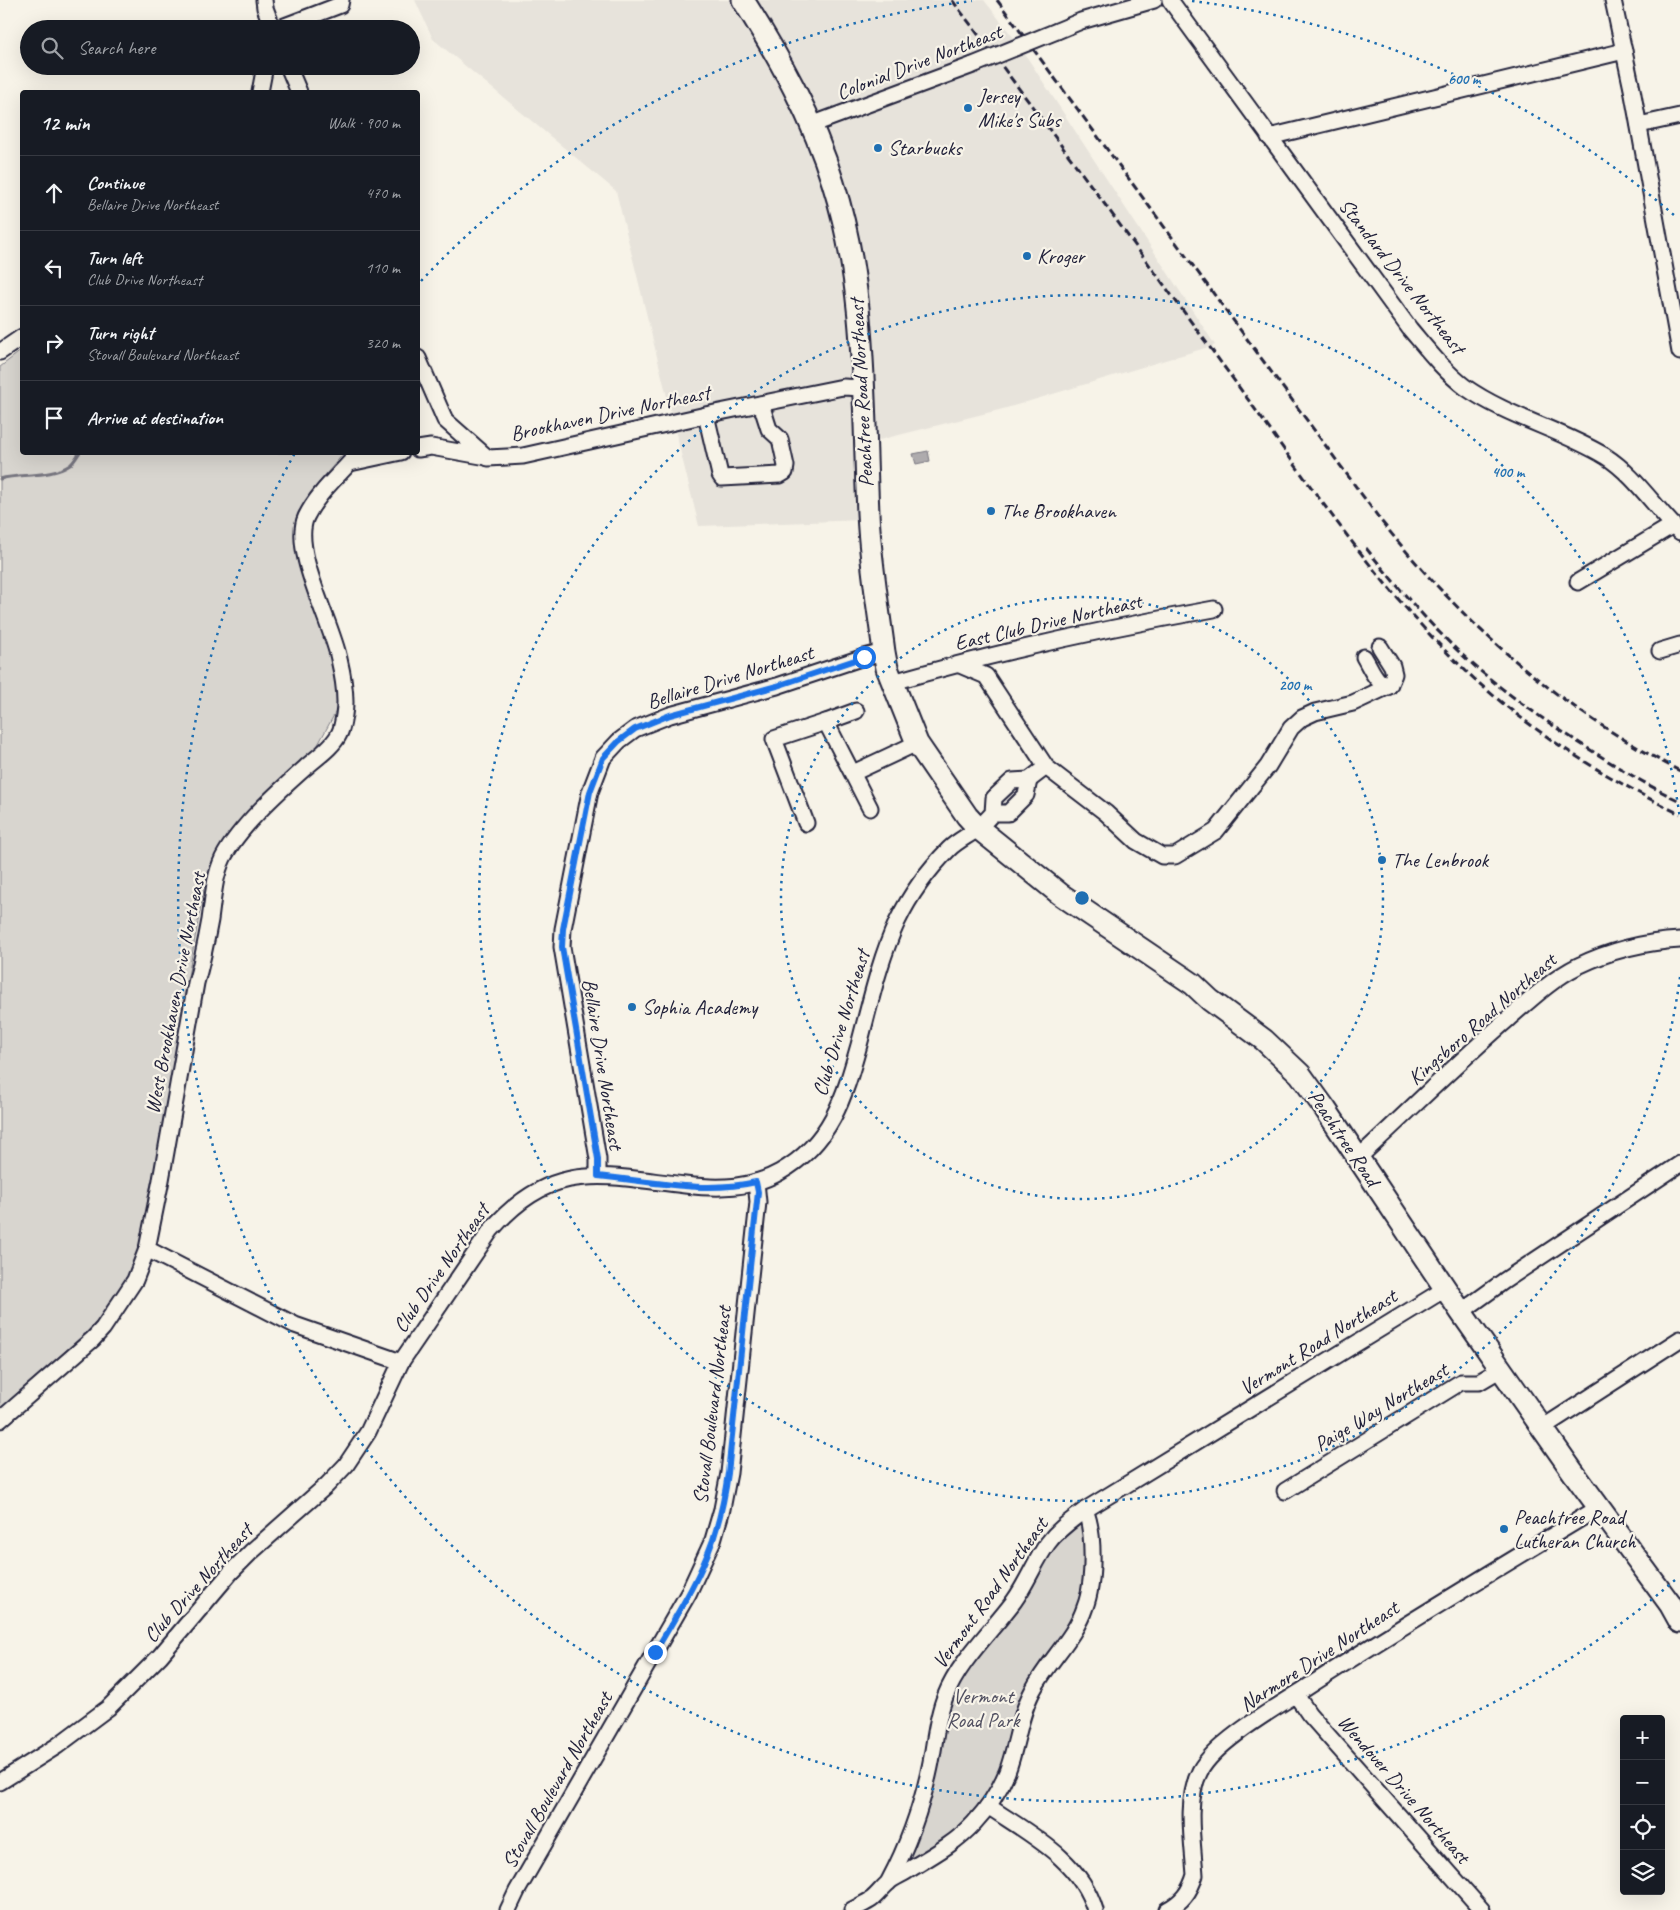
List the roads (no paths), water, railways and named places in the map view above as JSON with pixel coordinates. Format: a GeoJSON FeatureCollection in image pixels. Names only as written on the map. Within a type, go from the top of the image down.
{"type":"FeatureCollection","features":[{"type":"Feature","properties":{"kind":"highway","name":"Peachtree Road Northeast"},"geometry":{"type":"LineString","coordinates":[[743,0],[778,56],[811,125],[833,182],[848,243],[862,333],[868,515],[884,652],[893,682],[917,743]]}},
{"type":"Feature","properties":{"kind":"highway","name":"Peachtree Road"},"geometry":{"type":"LineString","coordinates":[[917,743],[966,816],[978,828],[1053,888],[1193,984],[1210,1000],[1264,1040],[1300,1074],[1461,1312],[1542,1428],[1670,1604],[1680,1622]]}},
{"type":"Feature","properties":{"kind":"street"},"geometry":{"type":"LineString","coordinates":[[303,20],[340,5],[341,0]]}},
{"type":"Feature","properties":{"kind":"street","name":"Colonial Drive Northeast"},"geometry":{"type":"LineString","coordinates":[[811,125],[973,65],[1081,21],[1154,0]]}},
{"type":"Feature","properties":{"kind":"street","name":"Standard Drive Northeast"},"geometry":{"type":"LineString","coordinates":[[1170,0],[1410,329],[1443,366],[1464,386],[1506,411],[1575,440],[1606,457],[1628,475],[1676,528]]}},
{"type":"Feature","properties":{"kind":"street"},"geometry":{"type":"LineString","coordinates":[[1613,0],[1639,125],[1680,352]]}},
{"type":"Feature","properties":{"kind":"street"},"geometry":{"type":"LineString","coordinates":[[264,4],[265,20]]}},
{"type":"Feature","properties":{"kind":"street"},"geometry":{"type":"LineString","coordinates":[[264,4],[270,20]]}},
{"type":"Feature","properties":{"kind":"street"},"geometry":{"type":"LineString","coordinates":[[1269,137],[1624,51]]}},
{"type":"Feature","properties":{"kind":"street"},"geometry":{"type":"LineString","coordinates":[[260,90],[263,75]]}},
{"type":"Feature","properties":{"kind":"street"},"geometry":{"type":"LineString","coordinates":[[292,75],[298,90]]}},
{"type":"Feature","properties":{"kind":"street"},"geometry":{"type":"LineString","coordinates":[[1639,125],[1680,116]]}},
{"type":"Feature","properties":{"kind":"street"},"geometry":{"type":"LineString","coordinates":[[0,352],[20,338]]}},
{"type":"Feature","properties":{"kind":"street","name":"Brookhaven Drive Northeast"},"geometry":{"type":"LineString","coordinates":[[420,363],[445,420],[488,458],[523,456],[706,415],[844,387],[863,388]]}},
{"type":"Feature","properties":{"kind":"street"},"geometry":{"type":"LineString","coordinates":[[706,415],[722,478],[780,475],[785,472],[786,466],[780,439],[769,429],[761,404]]}},
{"type":"Feature","properties":{"kind":"street"},"geometry":{"type":"LineString","coordinates":[[420,449],[431,447],[488,458]]}},
{"type":"Feature","properties":{"kind":"street","name":"West Brookhaven Drive Northeast"},"geometry":{"type":"LineString","coordinates":[[0,1420],[103,1328],[135,1280],[147,1249],[196,983],[204,953],[215,886],[224,857],[236,838],[260,812],[287,784],[326,749],[339,734],[344,713],[339,658],[306,559],[303,538],[305,519],[316,500],[354,458],[378,455]]}},
{"type":"Feature","properties":{"kind":"street"},"geometry":{"type":"LineString","coordinates":[[1578,582],[1676,528]]}},
{"type":"Feature","properties":{"kind":"street","name":"East Club Drive Northeast"},"geometry":{"type":"LineString","coordinates":[[893,682],[969,661],[1121,627],[1214,609]]}},
{"type":"Feature","properties":{"kind":"street"},"geometry":{"type":"LineString","coordinates":[[1660,651],[1680,645]]}},
{"type":"Feature","properties":{"kind":"street","name":"Bellaire Drive Northeast"},"geometry":{"type":"LineString","coordinates":[[598,1176],[598,1159],[562,947],[563,929],[590,792],[603,758],[619,741],[635,729],[670,715],[777,686],[884,652]]}},
{"type":"Feature","properties":{"kind":"street"},"geometry":{"type":"LineString","coordinates":[[960,665],[986,676],[1046,767],[1106,814],[1136,841],[1162,856],[1174,856],[1216,831],[1268,766],[1292,728],[1302,718],[1315,712],[1353,703],[1389,686],[1394,674],[1383,653],[1367,662],[1382,684],[1389,686]]}},
{"type":"Feature","properties":{"kind":"street"},"geometry":{"type":"LineString","coordinates":[[806,824],[774,738],[856,711]]}},
{"type":"Feature","properties":{"kind":"street"},"geometry":{"type":"LineString","coordinates":[[826,722],[870,808]]}},
{"type":"Feature","properties":{"kind":"street"},"geometry":{"type":"LineString","coordinates":[[853,773],[917,743]]}},
{"type":"Feature","properties":{"kind":"street","name":"Club Drive Northeast"},"geometry":{"type":"LineString","coordinates":[[0,1782],[57,1746],[108,1708],[160,1656],[244,1559],[333,1478],[350,1460],[368,1432],[401,1362],[491,1230],[507,1211],[527,1196],[549,1185],[572,1178],[598,1176],[710,1188],[733,1187],[756,1182],[779,1172],[799,1160],[816,1144],[830,1125],[847,1087],[881,962],[897,921],[912,895],[931,869],[951,848],[978,828],[993,813],[994,798],[1012,781],[1029,780],[1046,767]]}},
{"type":"Feature","properties":{"kind":"street","name":"Kingsboro Road Northeast"},"geometry":{"type":"LineString","coordinates":[[1358,1158],[1486,1038],[1549,984],[1576,967],[1601,955],[1646,943],[1680,940]]}},
{"type":"Feature","properties":{"kind":"street"},"geometry":{"type":"LineString","coordinates":[[1461,1312],[1504,1280],[1680,1164]]}},
{"type":"Feature","properties":{"kind":"street","name":"Stovall Boulevard Northeast"},"geometry":{"type":"LineString","coordinates":[[508,1910],[516,1891],[687,1596],[713,1540],[722,1509],[728,1473],[758,1202],[756,1182]]}},
{"type":"Feature","properties":{"kind":"street"},"geometry":{"type":"LineString","coordinates":[[147,1249],[295,1325],[401,1362]]}},
{"type":"Feature","properties":{"kind":"street","name":"Vermont Road Northeast"},"geometry":{"type":"LineString","coordinates":[[852,1910],[872,1899],[889,1881],[897,1867],[922,1800],[940,1713],[950,1684],[1015,1600],[1050,1541],[1066,1524],[1085,1510],[1445,1288]]}},
{"type":"Feature","properties":{"kind":"street"},"geometry":{"type":"LineString","coordinates":[[1542,1428],[1680,1339]]}},
{"type":"Feature","properties":{"kind":"street","name":"Paige Way Northeast"},"geometry":{"type":"LineString","coordinates":[[1285,1490],[1461,1382],[1479,1382],[1501,1369]]}},
{"type":"Feature","properties":{"kind":"street","name":"Narmore Drive Northeast"},"geometry":{"type":"LineString","coordinates":[[1167,1910],[1178,1904],[1185,1897],[1192,1886],[1195,1875],[1191,1802],[1194,1786],[1208,1758],[1219,1748],[1296,1695],[1384,1637],[1600,1507]]}},
{"type":"Feature","properties":{"kind":"street","name":"Vermont Road Northeast"},"geometry":{"type":"LineString","coordinates":[[889,1881],[956,1840],[974,1824],[998,1790],[1007,1771],[1021,1719],[1032,1692],[1046,1666],[1076,1627],[1086,1607],[1090,1588],[1092,1547],[1090,1520],[1085,1510]]}},
{"type":"Feature","properties":{"kind":"street","name":"Wendover Drive Northeast"},"geometry":{"type":"LineString","coordinates":[[1296,1695],[1310,1714],[1482,1910]]}},
{"type":"Feature","properties":{"kind":"street"},"geometry":{"type":"LineString","coordinates":[[988,1806],[1050,1848],[1075,1871],[1087,1890],[1095,1910]]}},
{"type":"Feature","properties":{"kind":"waterway"},"geometry":{"type":"LineString","coordinates":[[0,479],[54,472],[71,464],[78,455]]}},
{"type":"Feature","properties":{"kind":"railway"},"geometry":{"type":"LineString","coordinates":[[952,0],[1095,191],[1346,534],[1404,606],[1468,673],[1542,733],[1624,785],[1680,814]]}},
{"type":"Feature","properties":{"kind":"railway"},"geometry":{"type":"LineString","coordinates":[[997,0],[1382,522],[1414,560],[1482,631],[1555,693],[1636,747],[1680,771]]}},
{"type":"Feature","properties":{"kind":"railway"},"geometry":{"type":"LineString","coordinates":[[1366,548],[1398,587],[1457,650],[1500,687],[1590,750],[1680,801]]}},
{"type":"Feature","properties":{"kind":"place","name":"Jersey Mike's Subs"},"geometry":{"type":"Point","coordinates":[968,108]}},
{"type":"Feature","properties":{"kind":"place","name":"Starbucks"},"geometry":{"type":"Point","coordinates":[878,148]}},
{"type":"Feature","properties":{"kind":"place","name":"Kroger"},"geometry":{"type":"Point","coordinates":[1027,256]}},
{"type":"Feature","properties":{"kind":"place","name":"The Brookhaven"},"geometry":{"type":"Point","coordinates":[991,511]}},
{"type":"Feature","properties":{"kind":"place","name":"The Lenbrook"},"geometry":{"type":"Point","coordinates":[1382,860]}},
{"type":"Feature","properties":{"kind":"place","name":"Sophia Academy"},"geometry":{"type":"Point","coordinates":[632,1007]}},
{"type":"Feature","properties":{"kind":"place","name":"Peachtree Road Lutheran Church"},"geometry":{"type":"Point","coordinates":[1504,1529]}},
{"type":"Feature","properties":{"kind":"park label","name":"Vermont Road Park"},"geometry":{"type":"Point","coordinates":[983,1708]}}]}
